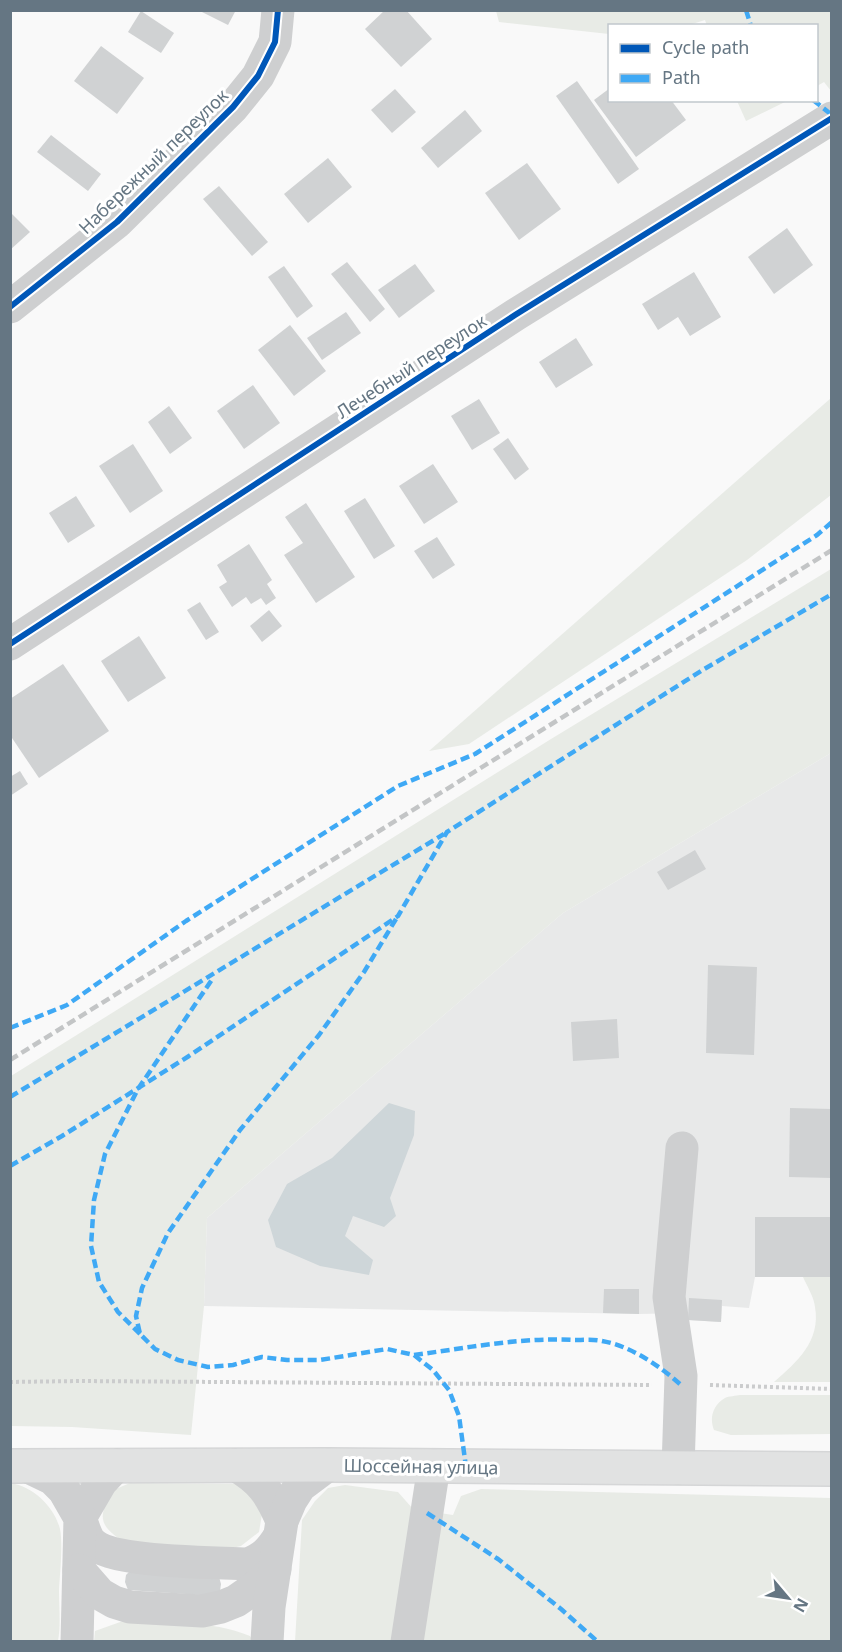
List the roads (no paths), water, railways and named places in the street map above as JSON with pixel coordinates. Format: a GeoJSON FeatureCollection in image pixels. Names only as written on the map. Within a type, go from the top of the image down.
{"type":"FeatureCollection","features":[{"type":"Feature","properties":{"kind":"main road","name":"Шоссейная улица"},"geometry":{"type":"LineString","coordinates":[[18,1466],[328,1465],[831,1469]]}},
{"type":"Feature","properties":{"kind":"street","name":"Набережный переулок"},"geometry":{"type":"LineString","coordinates":[[10,307],[117,222],[233,107],[258,76],[275,42],[278,10]]}},
{"type":"Feature","properties":{"kind":"street","name":"Лечебный переулок"},"geometry":{"type":"LineString","coordinates":[[10,644],[515,315],[831,118]]}},
{"type":"Feature","properties":{"kind":"street"},"geometry":{"type":"LineString","coordinates":[[678,1468],[681,1385],[669,1297],[682,1148]]}},
{"type":"Feature","properties":{"kind":"street"},"geometry":{"type":"LineString","coordinates":[[77,1641],[80,1518],[101,1482],[117,1465]]}},
{"type":"Feature","properties":{"kind":"street"},"geometry":{"type":"LineString","coordinates":[[235,1465],[251,1475],[273,1499],[281,1529],[269,1607],[267,1641]]}},
{"type":"Feature","properties":{"kind":"street"},"geometry":{"type":"LineString","coordinates":[[18,1466],[53,1479],[74,1503],[89,1541],[104,1551],[135,1558],[248,1564],[259,1561],[274,1546],[291,1500],[300,1486],[328,1465]]}},
{"type":"Feature","properties":{"kind":"street"},"geometry":{"type":"LineString","coordinates":[[407,1641],[434,1466]]}},
{"type":"Feature","properties":{"kind":"street"},"geometry":{"type":"LineString","coordinates":[[79,1570],[100,1594],[114,1602],[130,1607],[202,1611],[236,1601],[256,1587],[275,1569]]}},
{"type":"Feature","properties":{"kind":"railway"},"geometry":{"type":"LineString","coordinates":[[10,1060],[832,550]]}}]}
